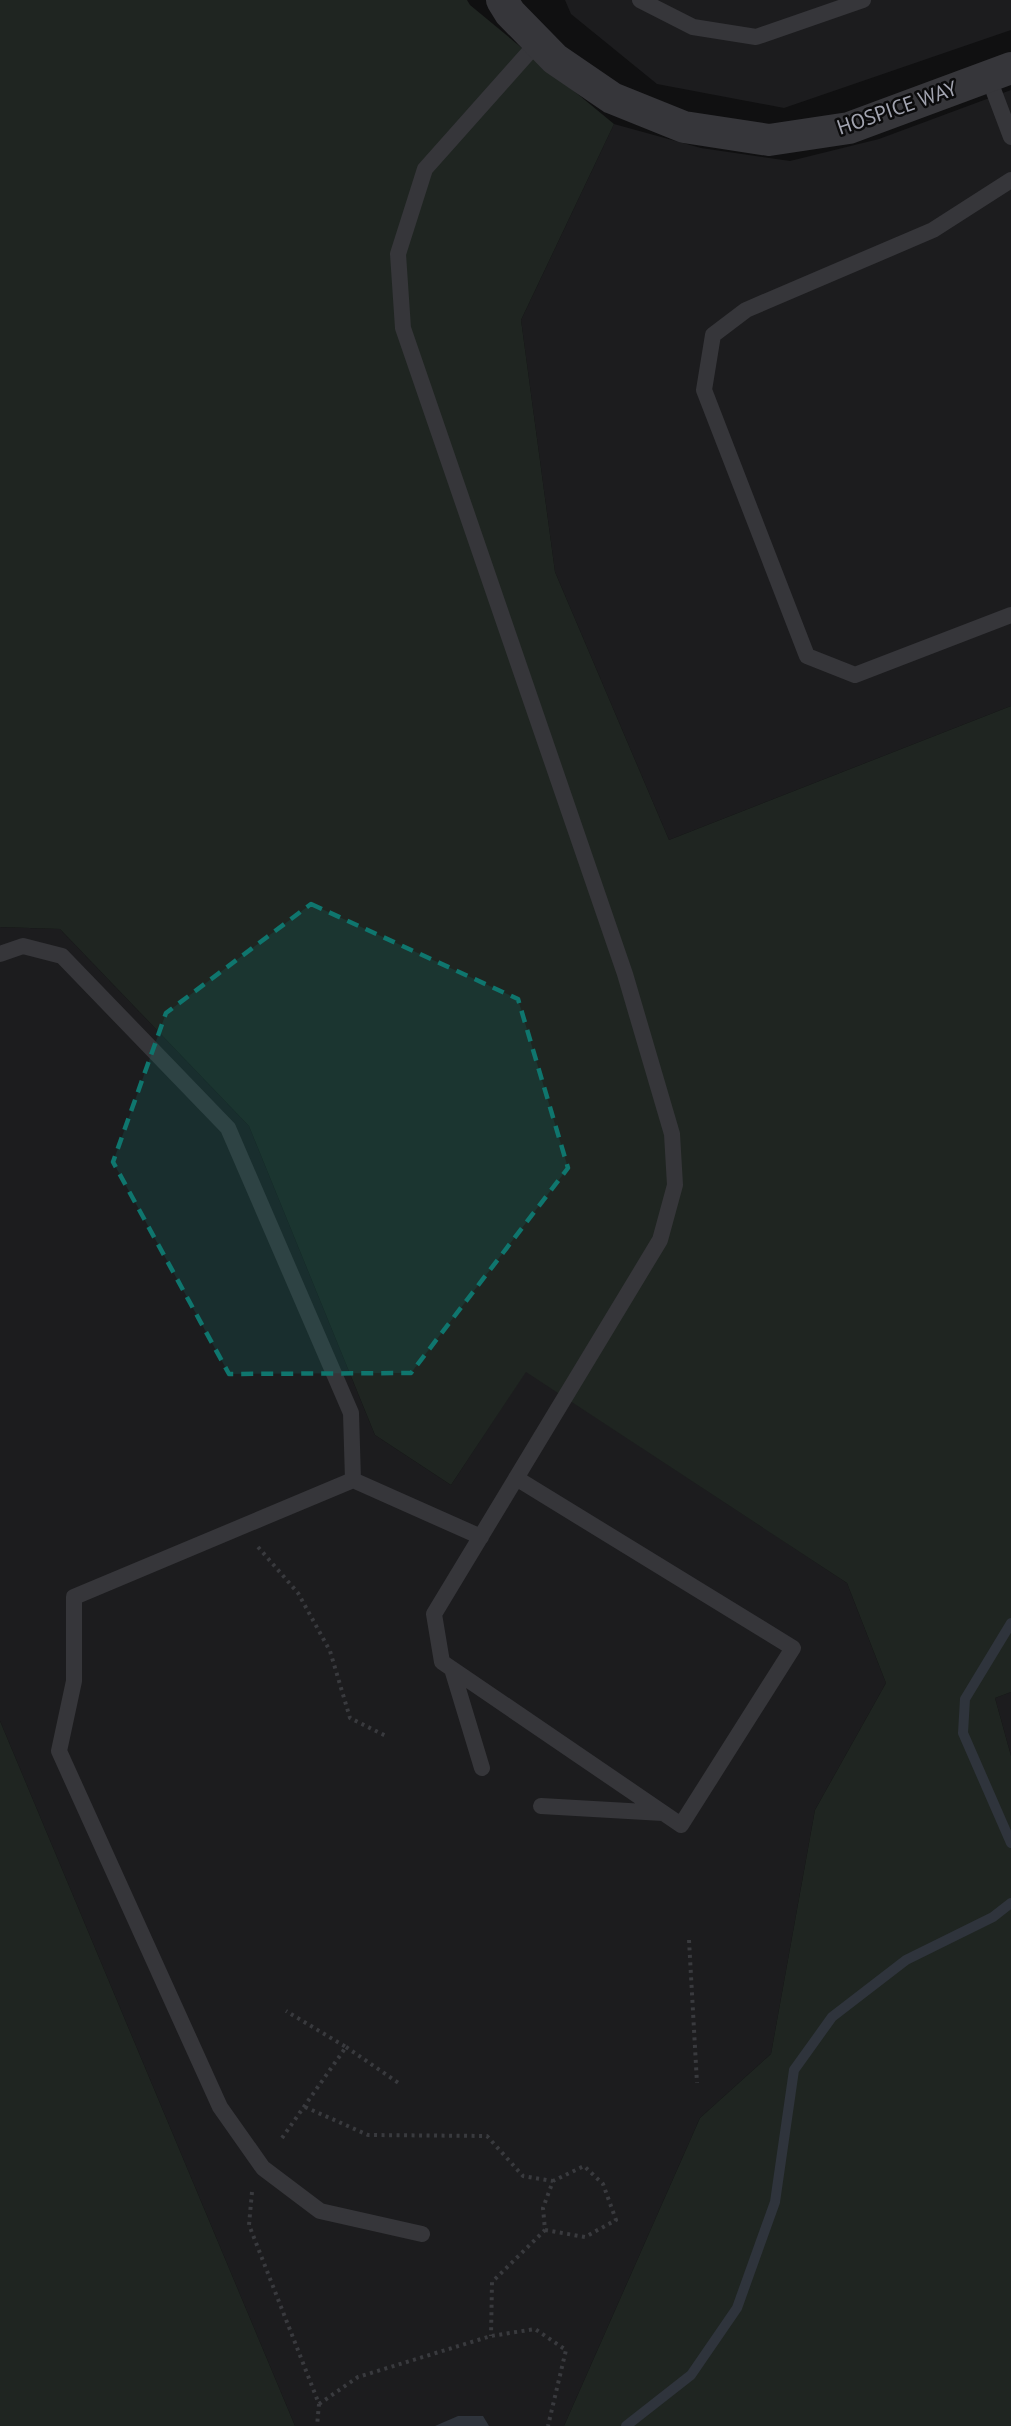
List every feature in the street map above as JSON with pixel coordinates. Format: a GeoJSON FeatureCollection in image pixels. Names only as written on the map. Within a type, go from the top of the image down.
{"type":"FeatureCollection","features":[{"type":"Feature","properties":{"kind":"street","name":"HOSPICE WAY"},"geometry":{"type":"LineString","coordinates":[[502,0],[510,13],[555,59],[612,98],[684,128],[769,140],[849,128],[999,72]]}},
{"type":"Feature","properties":{"kind":"lane"},"geometry":{"type":"LineString","coordinates":[[640,0],[693,27],[756,37],[863,0]]}},
{"type":"Feature","properties":{"kind":"lane"},"geometry":{"type":"LineString","coordinates":[[516,1478],[792,1648],[681,1825],[442,1662],[434,1614],[481,1537],[516,1478],[660,1240],[675,1185],[672,1134],[625,974],[403,328],[398,254],[425,169],[538,42]]}},
{"type":"Feature","properties":{"kind":"lane"},"geometry":{"type":"LineString","coordinates":[[999,72],[1011,137]]}},
{"type":"Feature","properties":{"kind":"lane"},"geometry":{"type":"LineString","coordinates":[[1011,180],[933,230],[746,310],[713,335],[704,390],[807,656],[855,675],[1011,615]]}},
{"type":"Feature","properties":{"kind":"lane"},"geometry":{"type":"LineString","coordinates":[[0,954],[23,946],[62,956],[228,1128],[351,1413],[353,1480]]}},
{"type":"Feature","properties":{"kind":"lane"},"geometry":{"type":"LineString","coordinates":[[422,2234],[320,2211],[262,2168],[220,2107],[59,1751],[74,1681],[74,1597],[353,1480],[481,1537]]}},
{"type":"Feature","properties":{"kind":"lane"},"geometry":{"type":"LineString","coordinates":[[452,1669],[482,1768]]}},
{"type":"Feature","properties":{"kind":"lane"},"geometry":{"type":"LineString","coordinates":[[541,1806],[664,1814]]}},
{"type":"Feature","properties":{"kind":"path"},"geometry":{"type":"LineString","coordinates":[[258,1547],[298,1593],[330,1651],[350,1718],[388,1737]]}},
{"type":"Feature","properties":{"kind":"path"},"geometry":{"type":"LineString","coordinates":[[689,1940],[697,2083]]}},
{"type":"Feature","properties":{"kind":"path"},"geometry":{"type":"LineString","coordinates":[[286,2012],[346,2047],[400,2084]]}},
{"type":"Feature","properties":{"kind":"path"},"geometry":{"type":"LineString","coordinates":[[282,2138],[346,2047]]}},
{"type":"Feature","properties":{"kind":"path"},"geometry":{"type":"LineString","coordinates":[[304,2107],[368,2135],[486,2136],[524,2176],[553,2181],[584,2166],[603,2184],[616,2220],[585,2237],[545,2230]]}},
{"type":"Feature","properties":{"kind":"path"},"geometry":{"type":"LineString","coordinates":[[545,2230],[543,2208],[553,2181]]}},
{"type":"Feature","properties":{"kind":"path"},"geometry":{"type":"LineString","coordinates":[[254,2182],[249,2225],[319,2404],[317,2426]]}},
{"type":"Feature","properties":{"kind":"path"},"geometry":{"type":"LineString","coordinates":[[491,2336],[492,2282],[545,2230]]}},
{"type":"Feature","properties":{"kind":"path"},"geometry":{"type":"LineString","coordinates":[[319,2404],[358,2377],[491,2336],[535,2329],[566,2350],[548,2426]]}},
{"type":"Feature","properties":{"kind":"highlighted area"},"geometry":{"type":"Polygon","coordinates":[[[311,904],[518,999],[568,1168],[411,1373],[229,1374],[113,1162],[166,1013],[311,904]]]}},
{"type":"Feature","properties":{"kind":"shaded area"},"geometry":{"type":"Polygon","coordinates":[[[0,0],[467,0],[470,5],[614,124],[521,320],[555,572],[669,840],[1011,706],[1011,1692],[995,1698],[1011,1756],[1011,2426],[564,2426],[700,2118],[771,2054],[815,1810],[886,1683],[847,1583],[526,1372],[451,1485],[375,1435],[249,1126],[60,929],[0,927],[0,0]]]}},
{"type":"Feature","properties":{"kind":"shaded area"},"geometry":{"type":"Polygon","coordinates":[[[565,0],[1011,0],[1011,30],[784,108],[657,84],[571,14],[565,0]]]}},
{"type":"Feature","properties":{"kind":"shaded area"},"geometry":{"type":"Polygon","coordinates":[[[1011,90],[1011,706],[669,840],[555,572],[521,320],[614,124],[701,148],[790,161],[879,139],[1011,90]]]}},
{"type":"Feature","properties":{"kind":"shaded area"},"geometry":{"type":"Polygon","coordinates":[[[0,927],[60,929],[249,1126],[375,1435],[451,1485],[526,1371],[847,1583],[886,1683],[815,1810],[771,2054],[700,2118],[564,2426],[295,2426],[0,1721],[0,927]]]}},
{"type":"Feature","properties":{"kind":"shaded area"},"geometry":{"type":"Polygon","coordinates":[[[1011,1692],[1011,1756],[995,1698],[1011,1692]]]}},
{"type":"Feature","properties":{"kind":"shaded area"},"geometry":{"type":"Polygon","coordinates":[[[0,1721],[295,2426],[0,2426],[0,1721]]]}},
{"type":"Feature","properties":{"kind":"shaded area"},"geometry":{"type":"Polygon","coordinates":[[[458,2416],[483,2416],[489,2426],[435,2426],[458,2416]]]}},
{"type":"Feature","properties":{"kind":"waterway"},"geometry":{"type":"LineString","coordinates":[[1011,1623],[965,1699],[963,1733],[1011,1843]]}},
{"type":"Feature","properties":{"kind":"waterway"},"geometry":{"type":"LineString","coordinates":[[626,2426],[691,2375],[737,2308],[775,2202],[794,2070],[832,2017],[906,1960],[993,1917],[1011,1903]]}}]}
